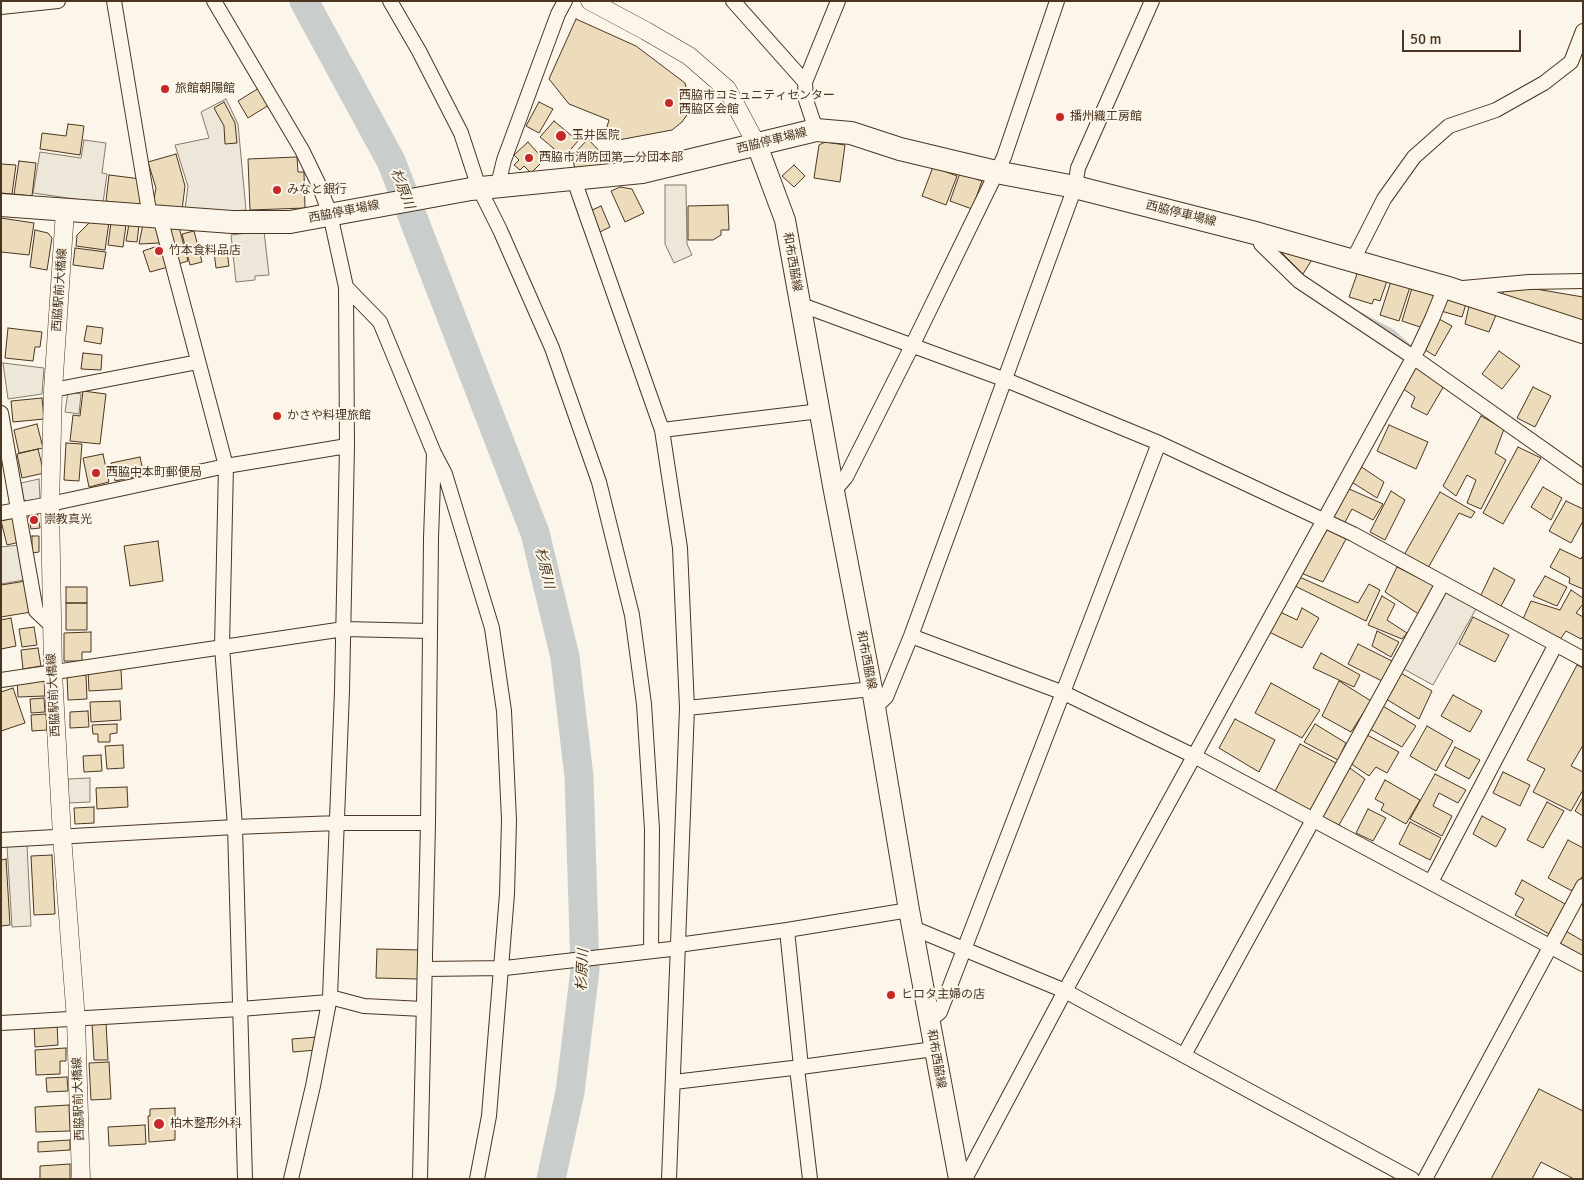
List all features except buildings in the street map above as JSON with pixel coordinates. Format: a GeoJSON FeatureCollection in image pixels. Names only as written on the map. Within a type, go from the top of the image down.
{"type":"FeatureCollection","features":[{"type":"Feature","properties":{"kind":"main road","name":"西脇停車場線"},"geometry":{"type":"LineString","coordinates":[[1,205],[232,222],[290,222],[337,212],[483,188],[642,172],[816,130],[851,133],[900,149],[996,172],[1075,187],[1259,234],[1449,288],[1583,332]]}},
{"type":"Feature","properties":{"kind":"main road","name":"和布西脇線"},"geometry":{"type":"LineString","coordinates":[[757,145],[785,220],[873,698],[910,919],[959,1179]]}},
{"type":"Feature","properties":{"kind":"street"},"geometry":{"type":"LineString","coordinates":[[1,7],[58,1]]}},
{"type":"Feature","properties":{"kind":"street"},"geometry":{"type":"LineString","coordinates":[[114,1],[155,217],[198,362],[226,466],[222,646],[235,827],[245,1179]]}},
{"type":"Feature","properties":{"kind":"street"},"geometry":{"type":"LineString","coordinates":[[214,1],[337,212],[346,287],[344,630],[329,999],[313,1086],[291,1179]]}},
{"type":"Feature","properties":{"kind":"street"},"geometry":{"type":"LineString","coordinates":[[390,1],[419,51],[461,133],[500,230],[552,348],[599,482],[632,615],[644,704],[652,829],[648,952]]}},
{"type":"Feature","properties":{"kind":"street"},"geometry":{"type":"LineString","coordinates":[[483,188],[504,160],[558,14],[565,1]]}},
{"type":"Feature","properties":{"kind":"street"},"geometry":{"type":"LineString","coordinates":[[590,1],[646,30],[689,56],[727,90],[757,145]]}},
{"type":"Feature","properties":{"kind":"street"},"geometry":{"type":"LineString","coordinates":[[733,1],[805,82]]}},
{"type":"Feature","properties":{"kind":"street"},"geometry":{"type":"LineString","coordinates":[[816,130],[806,100],[805,82],[838,1]]}},
{"type":"Feature","properties":{"kind":"street"},"geometry":{"type":"LineString","coordinates":[[834,491],[846,477],[1004,157],[1057,1]]}},
{"type":"Feature","properties":{"kind":"street"},"geometry":{"type":"LineString","coordinates":[[687,708],[886,697],[912,636],[1006,380],[1075,187],[1078,168],[1152,1]]}},
{"type":"Feature","properties":{"kind":"street"},"geometry":{"type":"LineString","coordinates":[[1353,260],[1384,199],[1414,157],[1449,126],[1496,110],[1544,83],[1571,62],[1583,31]]}},
{"type":"Feature","properties":{"kind":"street"},"geometry":{"type":"LineString","coordinates":[[574,180],[662,430],[680,548],[687,708],[669,1179]]}},
{"type":"Feature","properties":{"kind":"street","name":"西脇駅前大橋線"},"geometry":{"type":"LineString","coordinates":[[65,211],[53,390],[50,504],[52,626],[62,836],[76,1020],[81,1179]]}},
{"type":"Feature","properties":{"kind":"street"},"geometry":{"type":"LineString","coordinates":[[1259,234],[1261,244],[1299,281],[1415,353],[1583,477]]}},
{"type":"Feature","properties":{"kind":"street"},"geometry":{"type":"LineString","coordinates":[[965,1179],[1065,991],[1449,288],[1529,282],[1583,281]]}},
{"type":"Feature","properties":{"kind":"street"},"geometry":{"type":"LineString","coordinates":[[346,287],[380,322],[448,483],[492,628],[504,711],[509,820],[507,894],[503,968],[489,1116],[477,1179]]}},
{"type":"Feature","properties":{"kind":"street"},"geometry":{"type":"LineString","coordinates":[[799,304],[1006,380],[1159,443],[1353,534],[1583,659]]}},
{"type":"Feature","properties":{"kind":"street"},"geometry":{"type":"LineString","coordinates":[[53,390],[198,362]]}},
{"type":"Feature","properties":{"kind":"street"},"geometry":{"type":"LineString","coordinates":[[662,430],[820,411]]}},
{"type":"Feature","properties":{"kind":"street"},"geometry":{"type":"LineString","coordinates":[[1,413],[36,611],[52,626]]}},
{"type":"Feature","properties":{"kind":"street"},"geometry":{"type":"LineString","coordinates":[[929,1021],[940,1012],[1159,443]]}},
{"type":"Feature","properties":{"kind":"street"},"geometry":{"type":"LineString","coordinates":[[1,513],[226,466],[346,446]]}},
{"type":"Feature","properties":{"kind":"street"},"geometry":{"type":"LineString","coordinates":[[420,1179],[428,823],[429,631],[434,453]]}},
{"type":"Feature","properties":{"kind":"street"},"geometry":{"type":"LineString","coordinates":[[1184,1055],[1443,583]]}},
{"type":"Feature","properties":{"kind":"street"},"geometry":{"type":"LineString","coordinates":[[1,680],[222,646],[344,630],[429,631]]}},
{"type":"Feature","properties":{"kind":"street"},"geometry":{"type":"LineString","coordinates":[[912,636],[1064,693],[1194,756],[1583,964]]}},
{"type":"Feature","properties":{"kind":"street"},"geometry":{"type":"LineString","coordinates":[[1431,882],[1556,644]]}},
{"type":"Feature","properties":{"kind":"street"},"geometry":{"type":"LineString","coordinates":[[1,840],[235,827],[337,823],[428,823]]}},
{"type":"Feature","properties":{"kind":"street"},"geometry":{"type":"LineString","coordinates":[[1425,1179],[1583,886]]}},
{"type":"Feature","properties":{"kind":"street"},"geometry":{"type":"LineString","coordinates":[[425,969],[503,968],[671,949],[685,944],[787,930],[910,919],[964,949],[1065,991],[1412,1179]]}},
{"type":"Feature","properties":{"kind":"street"},"geometry":{"type":"LineString","coordinates":[[787,930],[810,1179]]}},
{"type":"Feature","properties":{"kind":"street"},"geometry":{"type":"LineString","coordinates":[[1,1023],[240,1010],[329,999],[364,1006],[423,1009]]}},
{"type":"Feature","properties":{"kind":"street"},"geometry":{"type":"LineString","coordinates":[[674,1082],[934,1049]]}},
{"type":"Feature","properties":{"kind":"shaded area"},"geometry":{"type":"Polygon","coordinates":[[[226,99],[238,124],[246,210],[205,213],[185,210],[188,186],[175,145],[209,138],[201,112],[226,99]]]}},
{"type":"Feature","properties":{"kind":"shaded area"},"geometry":{"type":"Polygon","coordinates":[[[84,140],[106,143],[102,173],[107,174],[103,203],[33,193],[40,152],[81,158],[84,140]]]}},
{"type":"Feature","properties":{"kind":"shaded area"},"geometry":{"type":"Polygon","coordinates":[[[665,185],[686,185],[687,244],[692,255],[674,263],[665,244],[665,185]]]}},
{"type":"Feature","properties":{"kind":"shaded area"},"geometry":{"type":"Polygon","coordinates":[[[264,231],[269,275],[255,276],[255,280],[236,282],[231,235],[264,231]]]}},
{"type":"Feature","properties":{"kind":"shaded area"},"geometry":{"type":"Polygon","coordinates":[[[3,363],[44,368],[42,394],[8,399],[3,363]]]}},
{"type":"Feature","properties":{"kind":"shaded area"},"geometry":{"type":"Polygon","coordinates":[[[68,392],[81,394],[79,414],[65,412],[68,392]]]}},
{"type":"Feature","properties":{"kind":"shaded area"},"geometry":{"type":"Polygon","coordinates":[[[39,479],[40,499],[24,501],[21,483],[39,479]]]}},
{"type":"Feature","properties":{"kind":"shaded area"},"geometry":{"type":"Polygon","coordinates":[[[19,545],[24,580],[1,584],[1,547],[19,545]]]}},
{"type":"Feature","properties":{"kind":"shaded area"},"geometry":{"type":"Polygon","coordinates":[[[1446,590],[1477,607],[1433,685],[1402,668],[1446,590]]]}},
{"type":"Feature","properties":{"kind":"shaded area"},"geometry":{"type":"Polygon","coordinates":[[[90,778],[90,802],[68,803],[68,779],[90,778]]]}},
{"type":"Feature","properties":{"kind":"shaded area"},"geometry":{"type":"Polygon","coordinates":[[[27,845],[31,926],[12,927],[7,846],[27,845]]]}},
{"type":"Feature","properties":{"kind":"waterway","name":"杉原川"},"geometry":{"type":"LineString","coordinates":[[304,1],[391,161],[535,533],[565,657],[579,777],[585,970],[570,1092],[551,1179]]}},
{"type":"Feature","properties":{"kind":"waterway"},"geometry":{"type":"LineString","coordinates":[[1361,315],[1393,332],[1412,349]]}},
{"type":"Feature","properties":{"kind":"place","name":"旅館朝陽館"},"geometry":{"type":"Point","coordinates":[165,89]}},
{"type":"Feature","properties":{"kind":"place","name":"西脇市コミュニティセンター 西脇区会館"},"geometry":{"type":"Point","coordinates":[669,103]}},
{"type":"Feature","properties":{"kind":"place","name":"播州織工房館"},"geometry":{"type":"Point","coordinates":[1060,117]}},
{"type":"Feature","properties":{"kind":"place","name":"玉井医院"},"geometry":{"type":"Point","coordinates":[561,136]}},
{"type":"Feature","properties":{"kind":"place","name":"西脇市消防団第一分団本部"},"geometry":{"type":"Point","coordinates":[529,158]}},
{"type":"Feature","properties":{"kind":"place","name":"みなと銀行"},"geometry":{"type":"Point","coordinates":[277,190]}},
{"type":"Feature","properties":{"kind":"place","name":"竹本食料品店"},"geometry":{"type":"Point","coordinates":[159,251]}},
{"type":"Feature","properties":{"kind":"place","name":"かさや料理旅館"},"geometry":{"type":"Point","coordinates":[277,416]}},
{"type":"Feature","properties":{"kind":"place","name":"西脇中本町郵便局"},"geometry":{"type":"Point","coordinates":[96,473]}},
{"type":"Feature","properties":{"kind":"place","name":"崇教真光"},"geometry":{"type":"Point","coordinates":[34,520]}},
{"type":"Feature","properties":{"kind":"place","name":"ヒロタ主婦の店"},"geometry":{"type":"Point","coordinates":[891,995]}},
{"type":"Feature","properties":{"kind":"place","name":"柏木整形外科"},"geometry":{"type":"Point","coordinates":[159,1124]}}]}
